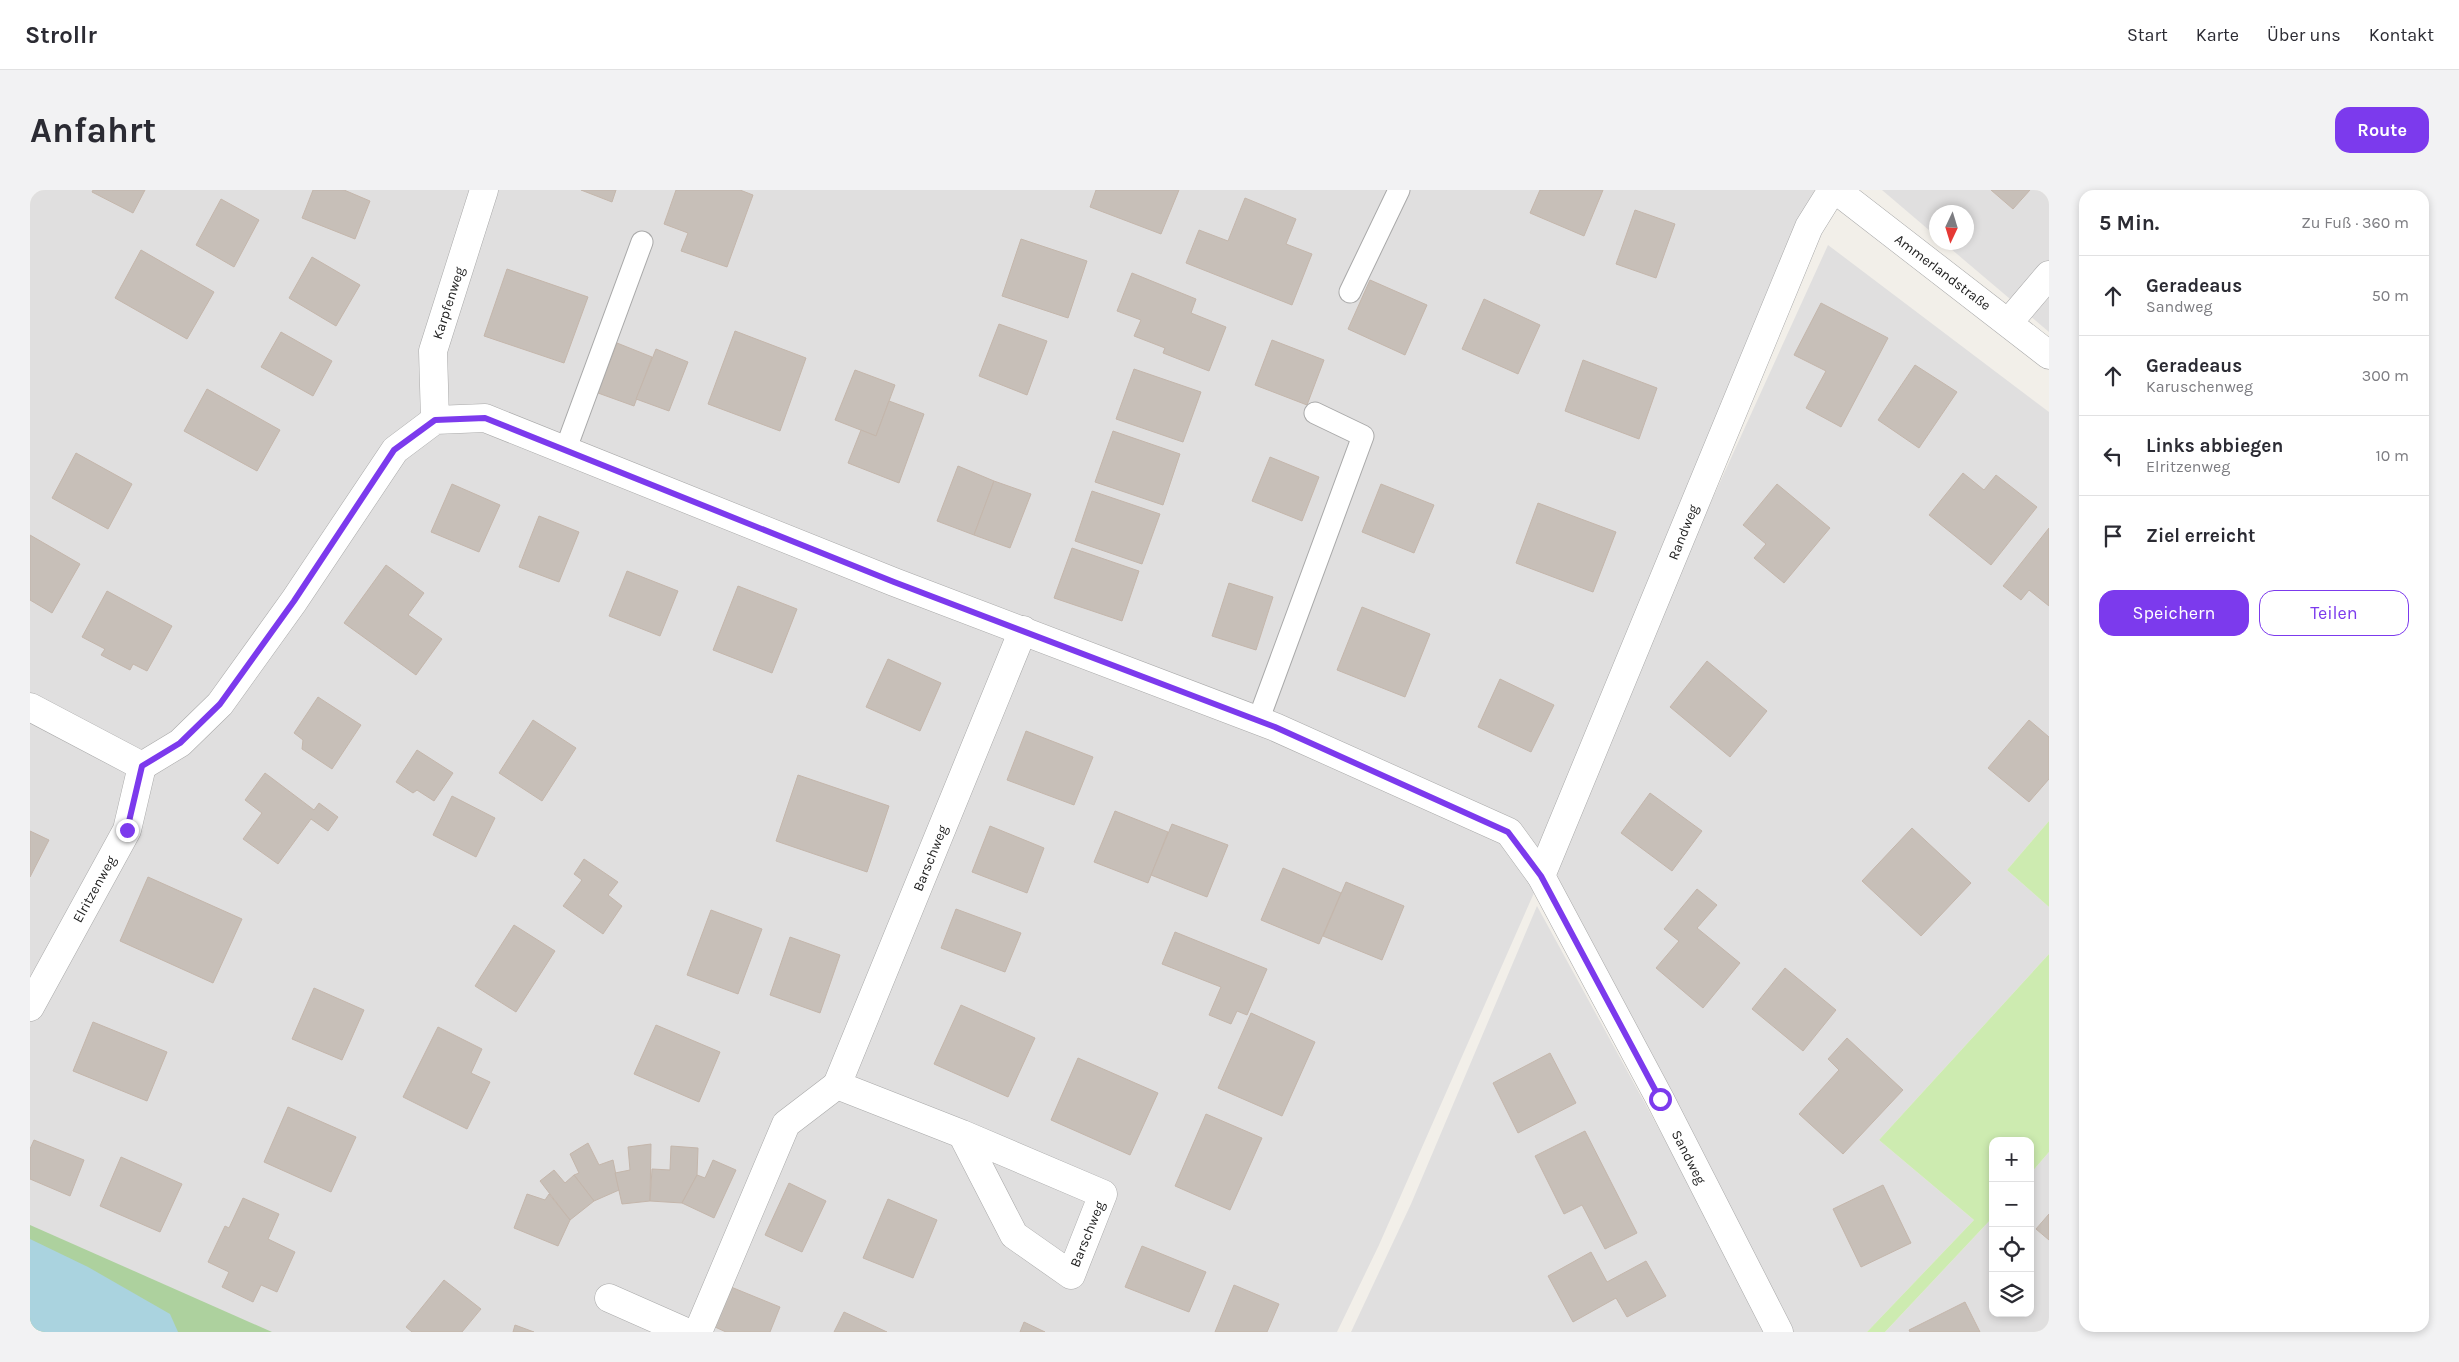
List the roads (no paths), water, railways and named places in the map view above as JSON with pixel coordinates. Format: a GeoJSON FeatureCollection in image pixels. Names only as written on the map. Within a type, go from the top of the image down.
{"type":"FeatureCollection","features":[{"type":"Feature","properties":{"kind":"street","name":"Karpfenweg"},"geometry":{"type":"LineString","coordinates":[[435,420],[433,350],[484,190]]}},
{"type":"Feature","properties":{"kind":"street","name":"Randweg"},"geometry":{"type":"LineString","coordinates":[[1541,876],[1809,228],[1832,190]]}},
{"type":"Feature","properties":{"kind":"street","name":"Ammerlandstraße"},"geometry":{"type":"LineString","coordinates":[[1836,190],[2009,322],[2049,355]]}},
{"type":"Feature","properties":{"kind":"street"},"geometry":{"type":"LineString","coordinates":[[2009,322],[2049,275]]}},
{"type":"Feature","properties":{"kind":"street","name":"Sandweg"},"geometry":{"type":"LineString","coordinates":[[435,420],[485,418],[876,575],[1258,721],[1508,832],[1541,876],[1655,1090],[1779,1332]]}},
{"type":"Feature","properties":{"kind":"street"},"geometry":{"type":"LineString","coordinates":[[30,707],[142,766],[180,743],[220,704],[294,601],[394,450],[435,420]]}},
{"type":"Feature","properties":{"kind":"street","name":"Barschweg"},"geometry":{"type":"LineString","coordinates":[[962,1134],[1014,1235],[1071,1275],[1103,1194],[962,1134],[837,1085],[1024,630]]}},
{"type":"Feature","properties":{"kind":"street","name":"Elritzenweg"},"geometry":{"type":"LineString","coordinates":[[30,1007],[127,830],[142,766]]}},
{"type":"Feature","properties":{"kind":"street"},"geometry":{"type":"LineString","coordinates":[[698,1332],[786,1124],[837,1085]]}},
{"type":"Feature","properties":{"kind":"street"},"geometry":{"type":"LineString","coordinates":[[609,1298],[686,1332]]}},
{"type":"Feature","properties":{"kind":"lane"},"geometry":{"type":"LineString","coordinates":[[1350,292],[1399,190]]}},
{"type":"Feature","properties":{"kind":"lane"},"geometry":{"type":"LineString","coordinates":[[565,451],[642,242]]}},
{"type":"Feature","properties":{"kind":"lane"},"geometry":{"type":"LineString","coordinates":[[1258,721],[1363,436],[1315,413]]}},
{"type":"Feature","properties":{"kind":"water"},"geometry":{"type":"Polygon","coordinates":[[[30,1239],[88,1267],[170,1314],[178,1332],[30,1332],[30,1239]]]}}]}
